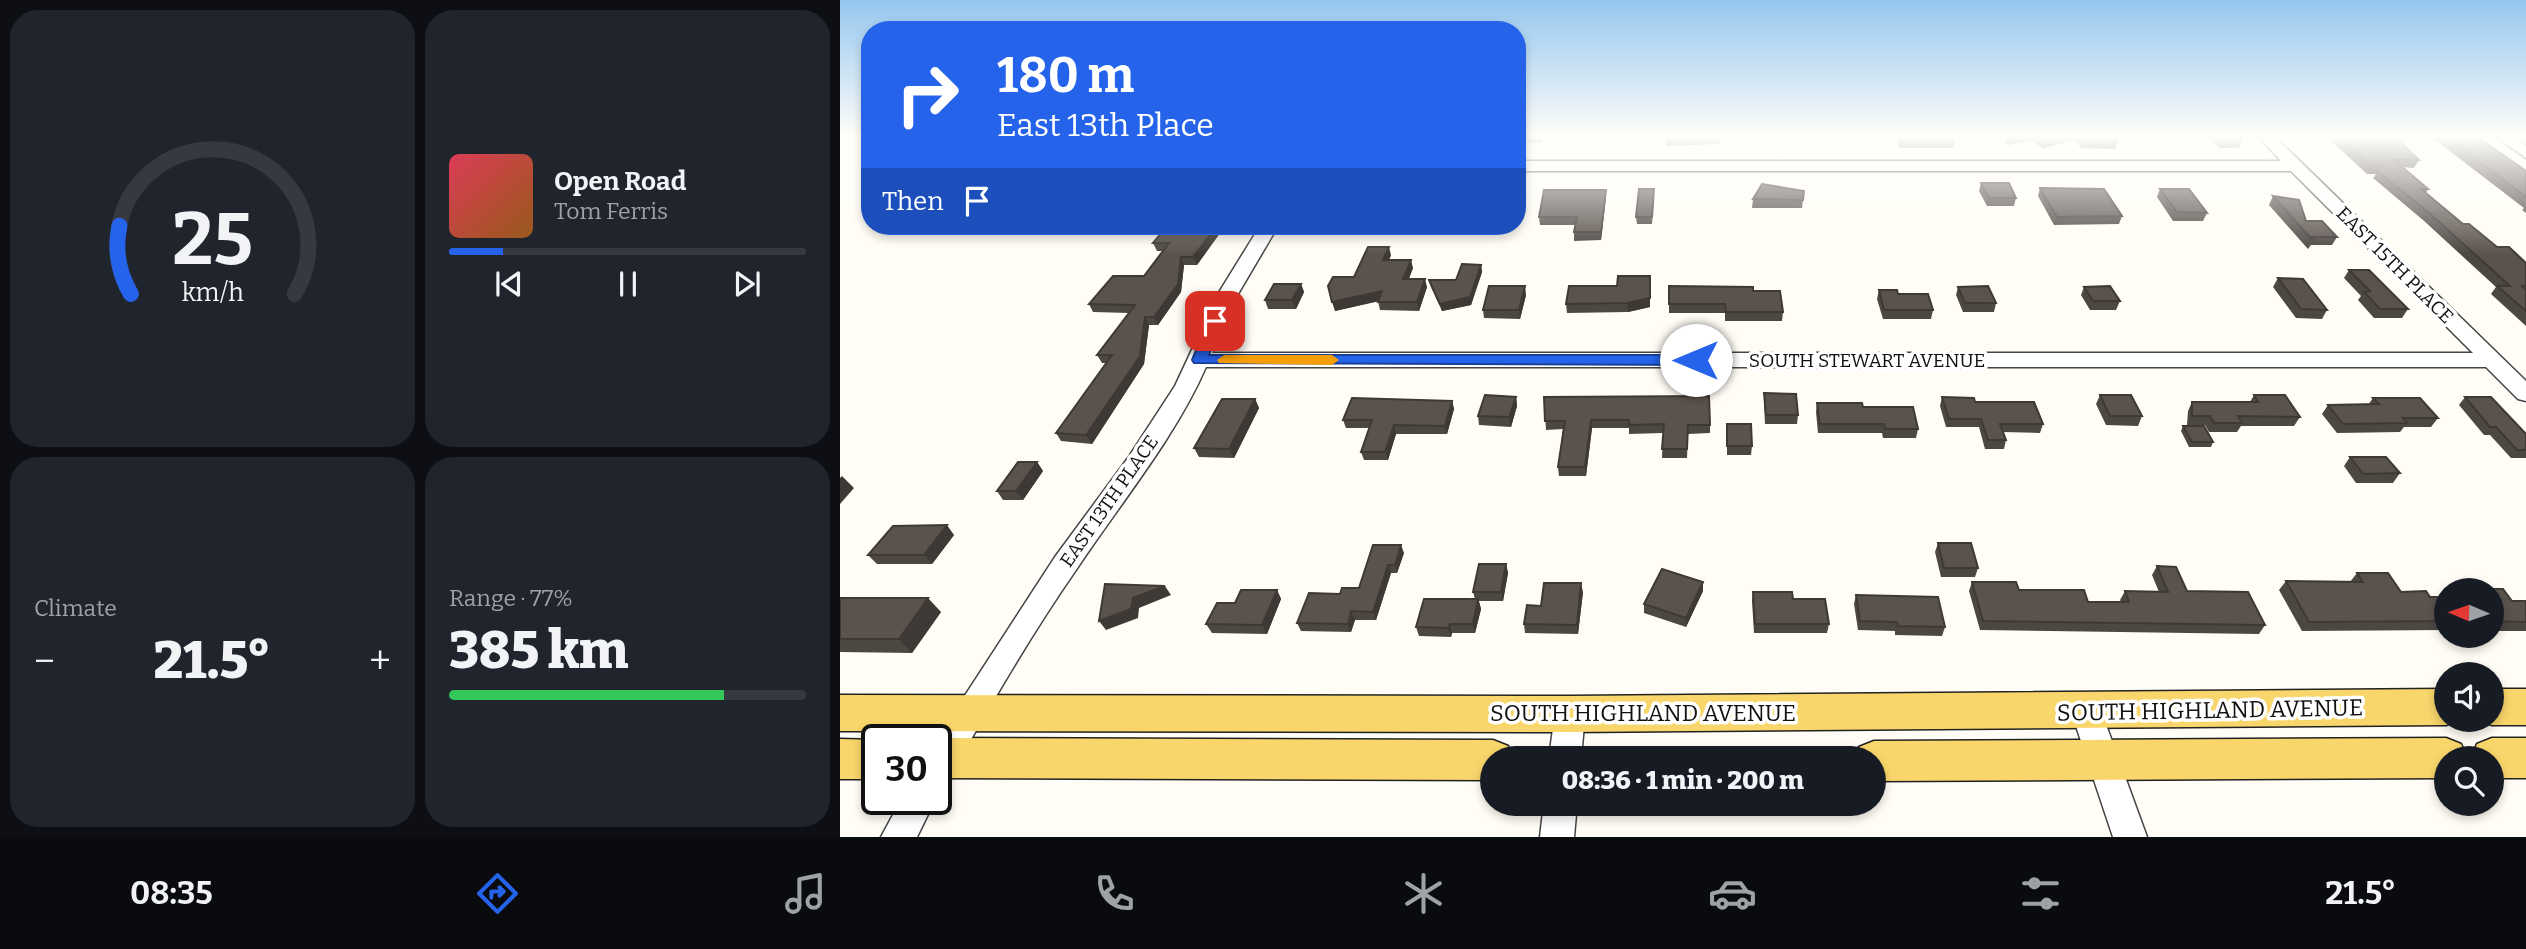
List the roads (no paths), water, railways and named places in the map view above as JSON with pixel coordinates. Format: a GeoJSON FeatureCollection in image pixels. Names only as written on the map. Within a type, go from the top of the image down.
{"type":"FeatureCollection","features":[{"type":"Feature","properties":{"kind":"main road"},"geometry":{"type":"LineString","coordinates":[[2504,707],[2526,707]]}},
{"type":"Feature","properties":{"kind":"main road","name":"SOUTH HIGHLAND AVENUE"},"geometry":{"type":"LineString","coordinates":[[840,713],[1570,714],[2434,708]]}},
{"type":"Feature","properties":{"kind":"main road"},"geometry":{"type":"LineString","coordinates":[[840,759],[861,758]]}},
{"type":"Feature","properties":{"kind":"main road"},"geometry":{"type":"LineString","coordinates":[[1886,761],[2434,758]]}},
{"type":"Feature","properties":{"kind":"main road"},"geometry":{"type":"LineString","coordinates":[[2504,758],[2526,758]]}},
{"type":"Feature","properties":{"kind":"main road"},"geometry":{"type":"LineString","coordinates":[[952,762],[1480,760]]}},
{"type":"Feature","properties":{"kind":"street","name":"EAST 15TH PLACE"},"geometry":{"type":"LineString","coordinates":[[2304,175],[2526,394]]}},
{"type":"Feature","properties":{"kind":"street","name":"EAST 13TH PLACE"},"geometry":{"type":"LineString","coordinates":[[952,740],[1064,565],[1136,464],[1186,387],[1228,294],[1264,235]]}},
{"type":"Feature","properties":{"kind":"street","name":"SOUTH STEWART AVENUE"},"geometry":{"type":"LineString","coordinates":[[1200,360],[2491,360]]}},
{"type":"Feature","properties":{"kind":"street"},"geometry":{"type":"LineString","coordinates":[[2086,711],[2130,837]]}},
{"type":"Feature","properties":{"kind":"street"},"geometry":{"type":"LineString","coordinates":[[1566,746],[1570,714]]}},
{"type":"Feature","properties":{"kind":"street"},"geometry":{"type":"LineString","coordinates":[[898,837],[910,815]]}},
{"type":"Feature","properties":{"kind":"street"},"geometry":{"type":"LineString","coordinates":[[1557,837],[1559,816]]}}]}
